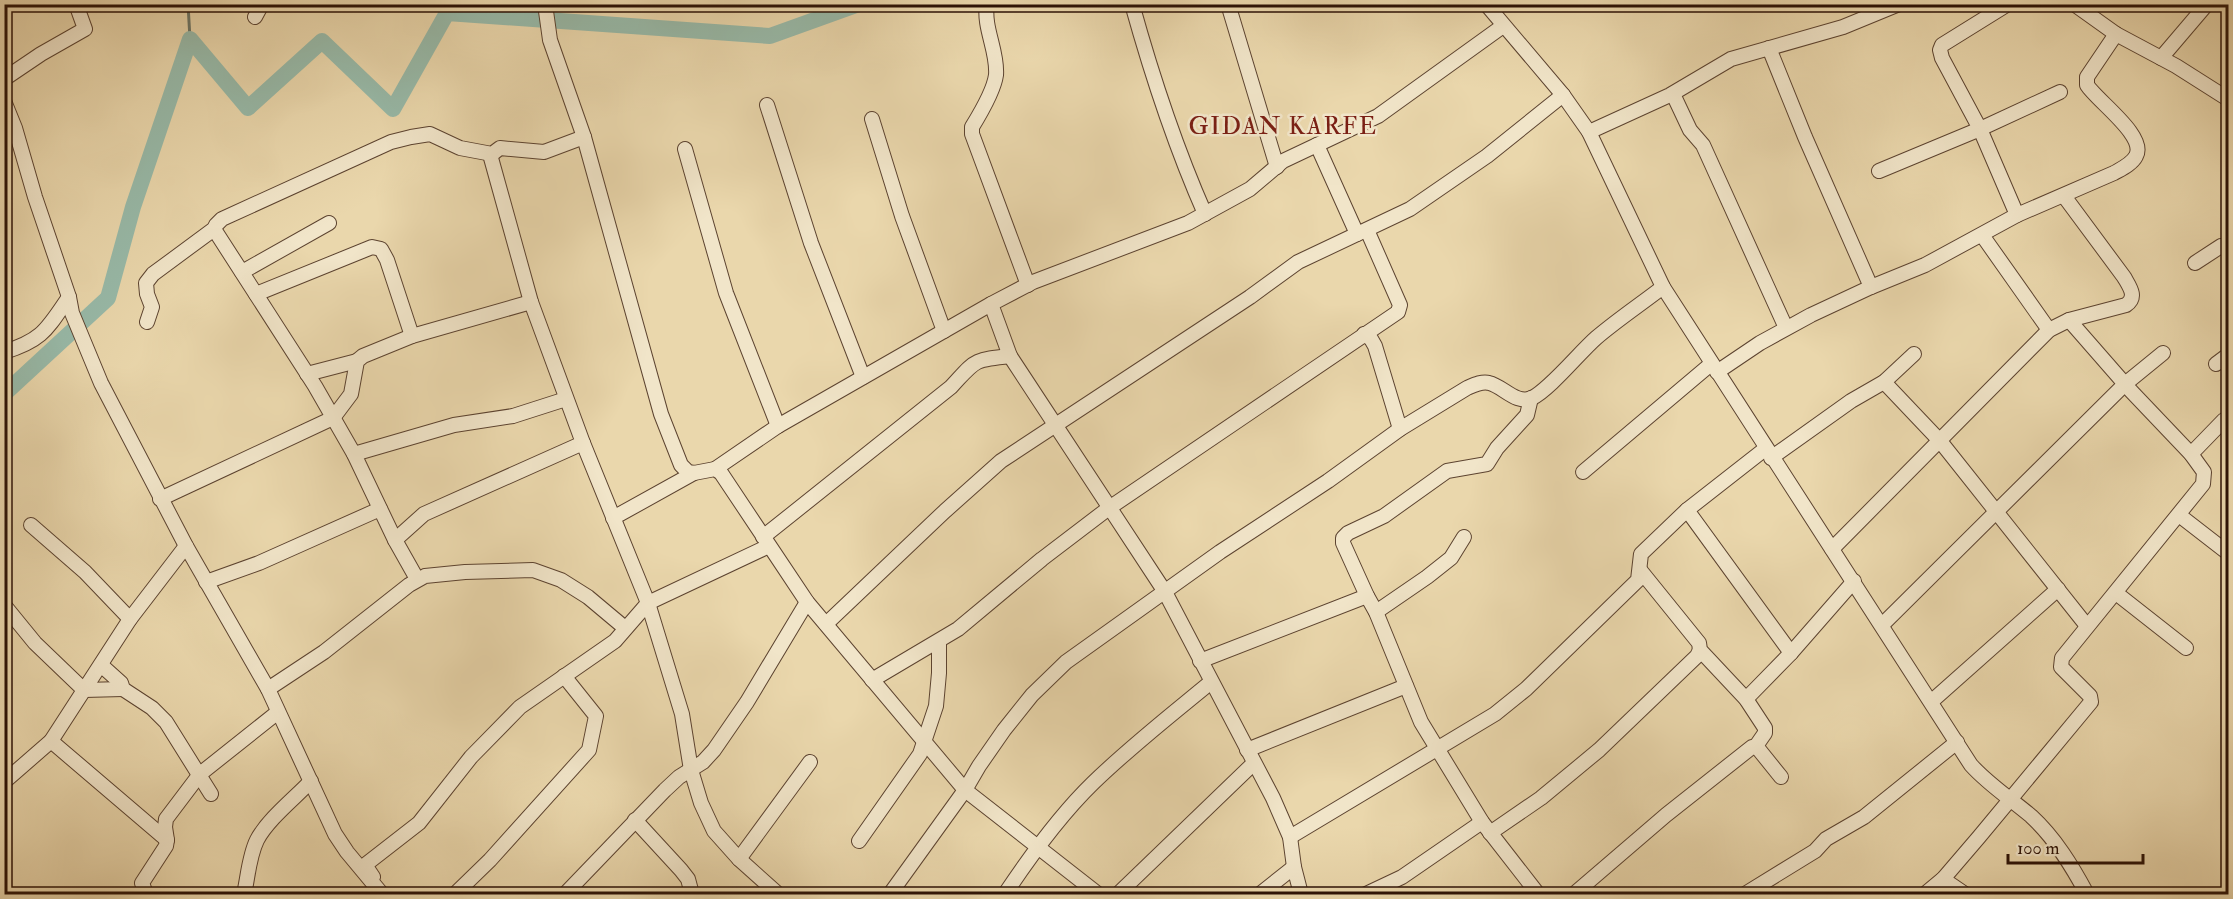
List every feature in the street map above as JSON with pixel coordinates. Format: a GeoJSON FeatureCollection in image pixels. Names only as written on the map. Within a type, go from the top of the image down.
{"type":"FeatureCollection","features":[{"type":"Feature","properties":{"kind":"street"},"geometry":{"type":"LineString","coordinates":[[4,79],[41,54],[86,29],[76,4]]}},
{"type":"Feature","properties":{"kind":"street"},"geometry":{"type":"LineString","coordinates":[[255,17],[262,4]]}},
{"type":"Feature","properties":{"kind":"street"},"geometry":{"type":"LineString","coordinates":[[545,4],[550,40],[584,137],[661,414],[681,465],[688,472],[694,473],[715,470],[778,426],[1028,285],[1188,223],[1205,214],[1250,189],[1284,161],[1378,116],[1503,26]]}},
{"type":"Feature","properties":{"kind":"street"},"geometry":{"type":"LineString","coordinates":[[987,4],[987,27],[996,73],[972,127],[972,134],[1028,285]]}},
{"type":"Feature","properties":{"kind":"street"},"geometry":{"type":"LineString","coordinates":[[1132,4],[1151,72],[1179,155],[1205,214]]}},
{"type":"Feature","properties":{"kind":"street"},"geometry":{"type":"LineString","coordinates":[[1228,4],[1276,166]]}},
{"type":"Feature","properties":{"kind":"street"},"geometry":{"type":"LineString","coordinates":[[1486,4],[1563,95],[1589,132],[1663,287],[1768,453],[1932,701],[1971,765],[2053,839],[2087,894]]}},
{"type":"Feature","properties":{"kind":"street"},"geometry":{"type":"LineString","coordinates":[[1589,132],[1672,94],[1731,59],[1843,27],[1899,4]]}},
{"type":"Feature","properties":{"kind":"street"},"geometry":{"type":"LineString","coordinates":[[2007,4],[1942,45],[1940,50],[1942,58],[1980,129],[2018,216]]}},
{"type":"Feature","properties":{"kind":"street"},"geometry":{"type":"LineString","coordinates":[[2161,58],[2207,4]]}},
{"type":"Feature","properties":{"kind":"street"},"geometry":{"type":"LineString","coordinates":[[2080,6],[2116,34],[2198,79],[2229,99]]}},
{"type":"Feature","properties":{"kind":"street"},"geometry":{"type":"LineString","coordinates":[[1583,472],[1714,368],[1786,328],[1871,287],[1925,265],[2018,216],[2114,173],[2128,164],[2136,156],[2138,147],[2133,137],[2123,122],[2087,85],[2087,77],[2116,34]]}},
{"type":"Feature","properties":{"kind":"street"},"geometry":{"type":"LineString","coordinates":[[1769,48],[1805,137],[1871,287]]}},
{"type":"Feature","properties":{"kind":"street"},"geometry":{"type":"LineString","coordinates":[[1879,171],[1980,129],[2060,92]]}},
{"type":"Feature","properties":{"kind":"street"},"geometry":{"type":"LineString","coordinates":[[1672,94],[1690,130],[1703,145],[1786,328]]}},
{"type":"Feature","properties":{"kind":"street"},"geometry":{"type":"LineString","coordinates":[[826,624],[1001,461],[1234,308],[1298,261],[1410,209],[1454,180],[1563,95]]}},
{"type":"Feature","properties":{"kind":"street"},"geometry":{"type":"LineString","coordinates":[[4,101],[15,128],[35,197],[69,297],[72,313],[101,383],[160,499],[268,689],[335,834],[346,852],[382,894]]}},
{"type":"Feature","properties":{"kind":"street"},"geometry":{"type":"LineString","coordinates":[[767,105],[811,243],[863,377]]}},
{"type":"Feature","properties":{"kind":"street"},"geometry":{"type":"LineString","coordinates":[[872,119],[902,216],[944,331]]}},
{"type":"Feature","properties":{"kind":"street"},"geometry":{"type":"LineString","coordinates":[[147,322],[152,307],[146,283],[153,273],[214,229],[222,219],[390,142],[430,134],[460,148],[492,154],[500,148],[544,152],[584,137]]}},
{"type":"Feature","properties":{"kind":"street"},"geometry":{"type":"LineString","coordinates":[[872,680],[958,629],[1042,559],[1109,508],[1398,312],[1400,305],[1317,145]]}},
{"type":"Feature","properties":{"kind":"street"},"geometry":{"type":"LineString","coordinates":[[685,149],[726,294],[778,426]]}},
{"type":"Feature","properties":{"kind":"street"},"geometry":{"type":"LineString","coordinates":[[492,154],[491,158],[531,302],[583,443],[648,603],[682,714],[691,770],[701,803],[714,831],[739,859],[778,894]]}},
{"type":"Feature","properties":{"kind":"street"},"geometry":{"type":"LineString","coordinates":[[1832,549],[2049,330],[2069,320],[2126,305],[2133,297],[2124,277],[2064,196]]}},
{"type":"Feature","properties":{"kind":"street"},"geometry":{"type":"LineString","coordinates":[[242,272],[329,223]]}},
{"type":"Feature","properties":{"kind":"street"},"geometry":{"type":"LineString","coordinates":[[214,229],[307,374],[354,454],[395,540],[417,579]]}},
{"type":"Feature","properties":{"kind":"street"},"geometry":{"type":"LineString","coordinates":[[1982,235],[2049,330]]}},
{"type":"Feature","properties":{"kind":"street"},"geometry":{"type":"LineString","coordinates":[[2194,263],[2221,246],[2229,247]]}},
{"type":"Feature","properties":{"kind":"street"},"geometry":{"type":"LineString","coordinates":[[256,294],[372,247],[381,249],[387,260],[412,336]]}},
{"type":"Feature","properties":{"kind":"street"},"geometry":{"type":"LineString","coordinates":[[890,894],[965,790],[979,765],[1004,730],[1032,695],[1066,662],[1220,552],[1328,481],[1400,429],[1467,388],[1479,383],[1490,383],[1522,399],[1531,398],[1544,389],[1596,338],[1663,287]]}},
{"type":"Feature","properties":{"kind":"street"},"geometry":{"type":"LineString","coordinates":[[4,352],[37,339],[47,329],[69,297]]}},
{"type":"Feature","properties":{"kind":"street"},"geometry":{"type":"LineString","coordinates":[[307,374],[357,361],[363,356],[412,336],[531,302]]}},
{"type":"Feature","properties":{"kind":"street"},"geometry":{"type":"LineString","coordinates":[[991,304],[1010,356],[1165,592],[1273,798],[1290,837],[1301,894]]}},
{"type":"Feature","properties":{"kind":"street"},"geometry":{"type":"LineString","coordinates":[[1925,894],[1943,879],[2091,702],[2090,696],[2061,667],[2062,658],[2204,484],[2204,472],[2192,454],[2125,384],[2069,320]]}},
{"type":"Feature","properties":{"kind":"street"},"geometry":{"type":"LineString","coordinates":[[1364,334],[1375,346],[1400,429]]}},
{"type":"Feature","properties":{"kind":"street"},"geometry":{"type":"LineString","coordinates":[[1882,625],[2125,384],[2163,352]]}},
{"type":"Feature","properties":{"kind":"street"},"geometry":{"type":"LineString","coordinates":[[1290,837],[1495,714],[1526,690],[1638,580],[1641,554],[1687,510],[1768,453],[1884,382],[1914,354]]}},
{"type":"Feature","properties":{"kind":"street"},"geometry":{"type":"LineString","coordinates":[[2216,364],[2229,355]]}},
{"type":"Feature","properties":{"kind":"street"},"geometry":{"type":"LineString","coordinates":[[382,894],[366,865],[419,823],[471,757],[520,707],[615,641],[648,603],[766,541],[951,387],[974,362],[1010,356]]}},
{"type":"Feature","properties":{"kind":"street"},"geometry":{"type":"LineString","coordinates":[[160,499],[333,418],[351,394],[357,361]]}},
{"type":"Feature","properties":{"kind":"street"},"geometry":{"type":"LineString","coordinates":[[1884,382],[1940,441],[2086,626]]}},
{"type":"Feature","properties":{"kind":"street"},"geometry":{"type":"LineString","coordinates":[[1531,398],[1527,415],[1497,448],[1487,464],[1447,471],[1384,516],[1348,533],[1343,538],[1366,596],[1377,612],[1421,722],[1486,828],[1538,894]]}},
{"type":"Feature","properties":{"kind":"street"},"geometry":{"type":"LineString","coordinates":[[354,454],[454,425],[513,416],[566,399]]}},
{"type":"Feature","properties":{"kind":"street"},"geometry":{"type":"LineString","coordinates":[[2192,454],[2224,420]]}},
{"type":"Feature","properties":{"kind":"street"},"geometry":{"type":"LineString","coordinates":[[395,540],[424,514],[583,443]]}},
{"type":"Feature","properties":{"kind":"street"},"geometry":{"type":"LineString","coordinates":[[715,470],[721,473],[807,602],[965,790],[1098,894]]}},
{"type":"Feature","properties":{"kind":"street"},"geometry":{"type":"LineString","coordinates":[[613,518],[694,473]]}},
{"type":"Feature","properties":{"kind":"street"},"geometry":{"type":"LineString","coordinates":[[206,582],[260,563],[380,509]]}},
{"type":"Feature","properties":{"kind":"street"},"geometry":{"type":"LineString","coordinates":[[1687,510],[1791,653]]}},
{"type":"Feature","properties":{"kind":"street"},"geometry":{"type":"LineString","coordinates":[[2179,515],[2229,553]]}},
{"type":"Feature","properties":{"kind":"street"},"geometry":{"type":"LineString","coordinates":[[31,525],[85,572],[130,619]]}},
{"type":"Feature","properties":{"kind":"street"},"geometry":{"type":"LineString","coordinates":[[1377,612],[1427,578],[1451,558],[1464,537]]}},
{"type":"Feature","properties":{"kind":"street"},"geometry":{"type":"LineString","coordinates":[[4,782],[51,741],[130,619],[186,546]]}},
{"type":"Feature","properties":{"kind":"street"},"geometry":{"type":"LineString","coordinates":[[268,689],[324,652],[417,579],[425,576],[533,570],[561,579],[588,597],[625,628]]}},
{"type":"Feature","properties":{"kind":"street"},"geometry":{"type":"LineString","coordinates":[[1366,894],[1402,877],[1540,798],[1599,750],[1697,656],[1700,650],[1699,643],[1640,570]]}},
{"type":"Feature","properties":{"kind":"street"},"geometry":{"type":"LineString","coordinates":[[1746,699],[1791,653],[1854,581]]}},
{"type":"Feature","properties":{"kind":"street"},"geometry":{"type":"LineString","coordinates":[[1932,701],[2058,589]]}},
{"type":"Feature","properties":{"kind":"street"},"geometry":{"type":"LineString","coordinates":[[2116,593],[2186,648]]}},
{"type":"Feature","properties":{"kind":"street"},"geometry":{"type":"LineString","coordinates":[[1200,661],[1366,596]]}},
{"type":"Feature","properties":{"kind":"street"},"geometry":{"type":"LineString","coordinates":[[565,894],[665,790],[703,762],[714,750],[747,702],[807,602]]}},
{"type":"Feature","properties":{"kind":"street"},"geometry":{"type":"LineString","coordinates":[[4,605],[35,643],[84,690],[123,689],[152,708],[166,722],[211,794]]}},
{"type":"Feature","properties":{"kind":"street"},"geometry":{"type":"LineString","coordinates":[[860,841],[914,765],[924,743],[936,706],[939,641]]}},
{"type":"Feature","properties":{"kind":"street"},"geometry":{"type":"LineString","coordinates":[[1574,894],[1666,815],[1756,746],[1765,733],[1766,728],[1746,699],[1700,650]]}},
{"type":"Feature","properties":{"kind":"street"},"geometry":{"type":"LineString","coordinates":[[100,665],[121,683],[123,689]]}},
{"type":"Feature","properties":{"kind":"street"},"geometry":{"type":"LineString","coordinates":[[455,894],[490,860],[589,750],[596,716],[564,676]]}},
{"type":"Feature","properties":{"kind":"street"},"geometry":{"type":"LineString","coordinates":[[1005,894],[1037,847],[1091,784],[1211,682]]}},
{"type":"Feature","properties":{"kind":"street"},"geometry":{"type":"LineString","coordinates":[[1247,750],[1406,686]]}},
{"type":"Feature","properties":{"kind":"street"},"geometry":{"type":"LineString","coordinates":[[146,894],[142,884],[167,840],[166,819],[200,774],[278,712]]}},
{"type":"Feature","properties":{"kind":"street"},"geometry":{"type":"LineString","coordinates":[[51,741],[167,840]]}},
{"type":"Feature","properties":{"kind":"street"},"geometry":{"type":"LineString","coordinates":[[1745,894],[1815,851],[1826,839],[1863,818],[1957,742]]}},
{"type":"Feature","properties":{"kind":"street"},"geometry":{"type":"LineString","coordinates":[[1756,746],[1781,777]]}},
{"type":"Feature","properties":{"kind":"street"},"geometry":{"type":"LineString","coordinates":[[739,859],[810,762]]}},
{"type":"Feature","properties":{"kind":"street"},"geometry":{"type":"LineString","coordinates":[[1118,894],[1254,764]]}},
{"type":"Feature","properties":{"kind":"street"},"geometry":{"type":"LineString","coordinates":[[244,894],[257,840],[267,826],[311,781]]}},
{"type":"Feature","properties":{"kind":"street"},"geometry":{"type":"LineString","coordinates":[[635,820],[688,879],[692,894]]}},
{"type":"Feature","properties":{"kind":"street"},"geometry":{"type":"LineString","coordinates":[[1260,894],[1294,867]]}},
{"type":"Feature","properties":{"kind":"street"},"geometry":{"type":"LineString","coordinates":[[1943,879],[1965,894]]}},
{"type":"Feature","properties":{"kind":"waterway"},"geometry":{"type":"LineString","coordinates":[[188,4],[190,39]]}},
{"type":"Feature","properties":{"kind":"waterway"},"geometry":{"type":"LineString","coordinates":[[4,394],[108,298],[133,207],[190,39],[248,108],[322,41],[393,109],[447,13],[770,36],[859,4]]}},
{"type":"Feature","properties":{"kind":"district","name":"GIDAN KARFE"},"geometry":{"type":"Point","coordinates":[1283,126]}}]}
